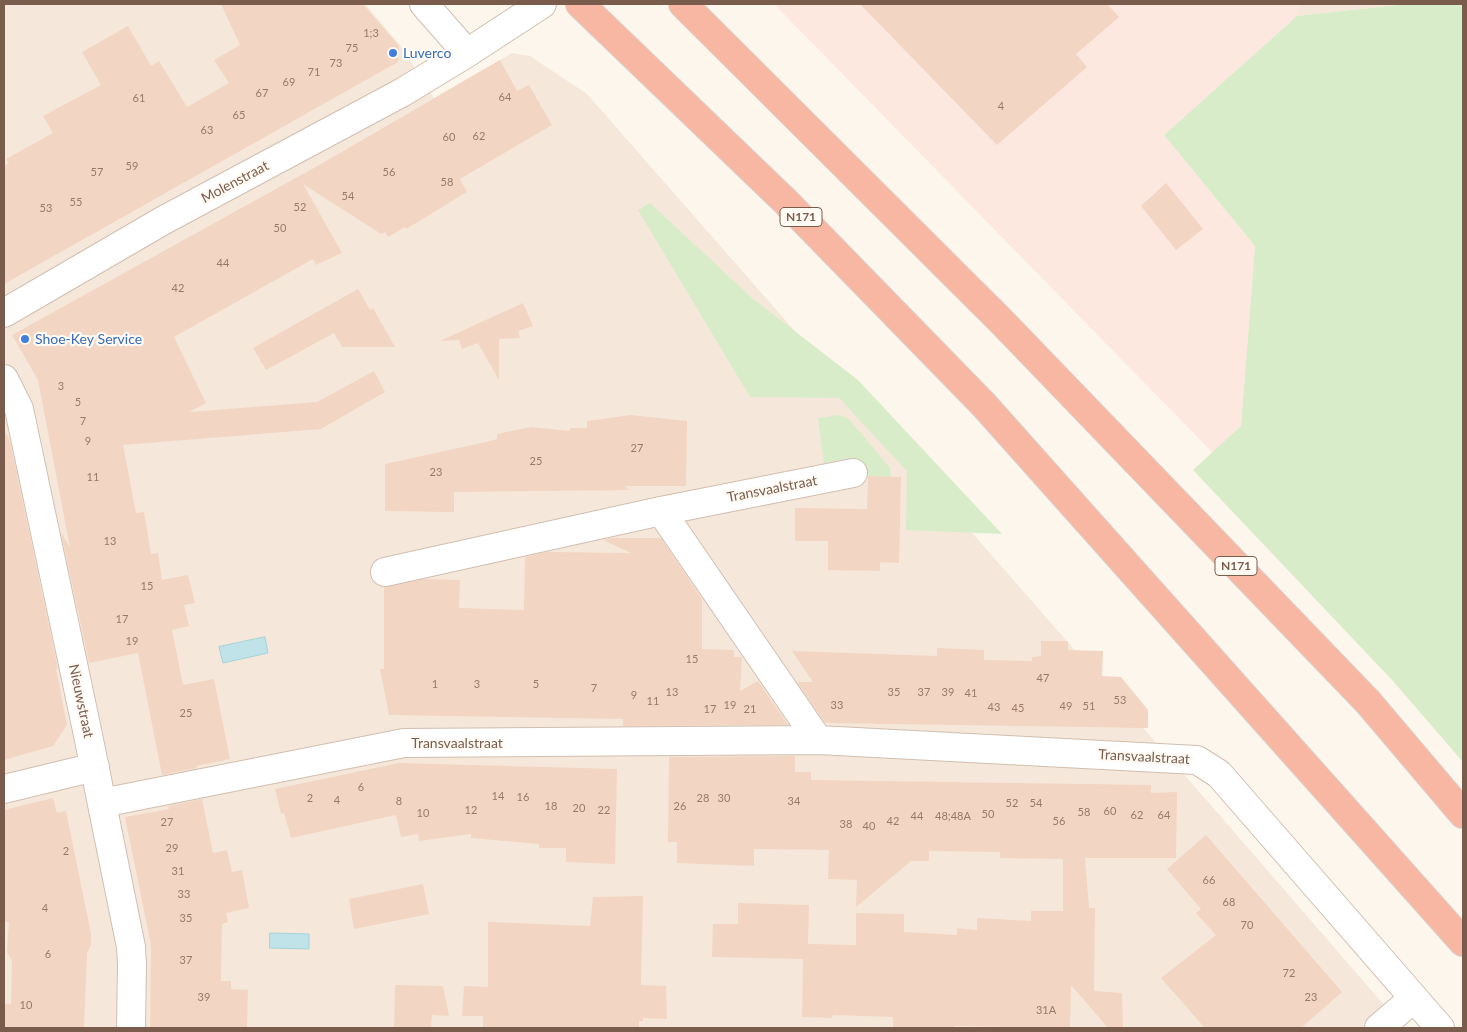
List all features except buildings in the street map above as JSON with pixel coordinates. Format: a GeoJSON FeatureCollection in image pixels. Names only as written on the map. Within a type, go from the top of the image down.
{"type":"FeatureCollection","features":[{"type":"Feature","properties":{"kind":"highway","name":"N171"},"geometry":{"type":"LineString","coordinates":[[580,4],[786,202],[984,405],[1463,942]]}},
{"type":"Feature","properties":{"kind":"highway","name":"N171"},"geometry":{"type":"LineString","coordinates":[[683,4],[1030,352],[1368,702],[1463,814]]}},
{"type":"Feature","properties":{"kind":"street"},"geometry":{"type":"LineString","coordinates":[[424,4],[467,53]]}},
{"type":"Feature","properties":{"kind":"street","name":"Molenstraat"},"geometry":{"type":"LineString","coordinates":[[4,313],[164,220],[403,92],[542,4]]}},
{"type":"Feature","properties":{"kind":"street","name":"Nieuwstraat"},"geometry":{"type":"LineString","coordinates":[[4,379],[19,409],[131,946],[131,1028]]}},
{"type":"Feature","properties":{"kind":"street","name":"Transvaalstraat"},"geometry":{"type":"LineString","coordinates":[[384,572],[661,511],[853,473]]}},
{"type":"Feature","properties":{"kind":"street"},"geometry":{"type":"LineString","coordinates":[[661,511],[818,740]]}},
{"type":"Feature","properties":{"kind":"street","name":"Transvaalstraat"},"geometry":{"type":"LineString","coordinates":[[102,803],[404,743],[818,740],[1197,760],[1219,774],[1440,1028]]}},
{"type":"Feature","properties":{"kind":"street"},"geometry":{"type":"LineString","coordinates":[[4,790],[95,767]]}},
{"type":"Feature","properties":{"kind":"street"},"geometry":{"type":"LineString","coordinates":[[1379,1028],[1414,998]]}},
{"type":"Feature","properties":{"kind":"shaded area"},"geometry":{"type":"Polygon","coordinates":[[[4,4],[365,4],[400,45],[434,98],[512,53],[530,56],[587,94],[1404,1028],[4,1028],[4,4]]]}},
{"type":"Feature","properties":{"kind":"shaded area"},"geometry":{"type":"Polygon","coordinates":[[[774,4],[1300,4],[1297,16],[1164,135],[1255,246],[1241,426],[1213,453],[774,4]]]}},
{"type":"Feature","properties":{"kind":"shaded area"},"geometry":{"type":"Polygon","coordinates":[[[1300,4],[1406,4],[1297,16],[1300,4]]]}},
{"type":"Feature","properties":{"kind":"green space"},"geometry":{"type":"Polygon","coordinates":[[[1406,4],[1463,4],[1463,762],[1392,680],[1193,470],[1241,426],[1255,246],[1164,135],[1297,16],[1406,4]]]}},
{"type":"Feature","properties":{"kind":"green space"},"geometry":{"type":"Polygon","coordinates":[[[650,203],[752,298],[858,380],[1002,534],[906,530],[907,471],[839,398],[750,397],[638,210],[650,203]]]}},
{"type":"Feature","properties":{"kind":"green space"},"geometry":{"type":"Polygon","coordinates":[[[838,415],[848,418],[890,468],[891,477],[868,476],[863,469],[849,460],[824,463],[818,418],[838,415]]]}},
{"type":"Feature","properties":{"kind":"water"},"geometry":{"type":"Polygon","coordinates":[[[265,637],[268,653],[223,663],[219,647],[265,637]]]}},
{"type":"Feature","properties":{"kind":"water"},"geometry":{"type":"Polygon","coordinates":[[[270,933],[309,934],[309,949],[270,948],[270,933]]]}},
{"type":"Feature","properties":{"kind":"place","name":"Luverco"},"geometry":{"type":"Point","coordinates":[393,53]}},
{"type":"Feature","properties":{"kind":"place","name":"Shoe-Key Service"},"geometry":{"type":"Point","coordinates":[25,339]}}]}
